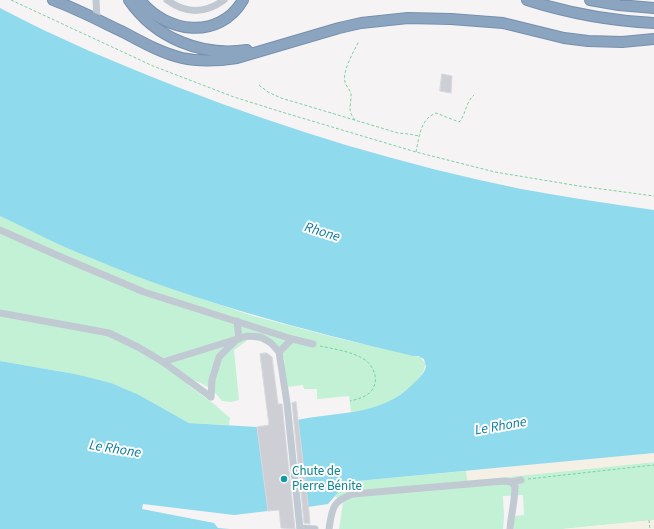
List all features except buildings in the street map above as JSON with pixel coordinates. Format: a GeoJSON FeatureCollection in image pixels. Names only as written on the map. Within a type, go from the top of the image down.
{"type":"FeatureCollection","features":[{"type":"Feature","properties":{"kind":"highway"},"geometry":{"type":"LineString","coordinates":[[53,0],[98,20],[154,48],[190,59],[214,61],[248,56],[288,42],[361,23],[408,18],[466,20],[503,24],[588,41],[622,42],[654,40]]}},
{"type":"Feature","properties":{"kind":"highway"},"geometry":{"type":"LineString","coordinates":[[129,0],[141,16],[154,27],[180,42],[200,48],[237,52],[288,42]]}},
{"type":"Feature","properties":{"kind":"highway"},"geometry":{"type":"LineString","coordinates":[[140,0],[152,12],[169,23],[180,27],[198,28],[223,20],[233,12],[243,0]]}},
{"type":"Feature","properties":{"kind":"highway"},"geometry":{"type":"LineString","coordinates":[[527,0],[590,16],[623,21],[654,23]]}},
{"type":"Feature","properties":{"kind":"highway"},"geometry":{"type":"LineString","coordinates":[[590,0],[619,5],[654,8]]}},
{"type":"Feature","properties":{"kind":"lane"},"geometry":{"type":"LineString","coordinates":[[96,0],[98,20]]}},
{"type":"Feature","properties":{"kind":"lane"},"geometry":{"type":"LineString","coordinates":[[167,0],[177,7],[189,11],[203,10],[216,6],[224,0]]}},
{"type":"Feature","properties":{"kind":"lane"},"geometry":{"type":"LineString","coordinates":[[0,230],[144,292],[237,321],[263,333],[314,344]]}},
{"type":"Feature","properties":{"kind":"lane"},"geometry":{"type":"LineString","coordinates":[[0,313],[109,333],[138,347],[163,362],[211,397],[212,380],[219,357],[237,340],[237,321]]}},
{"type":"Feature","properties":{"kind":"lane"},"geometry":{"type":"LineString","coordinates":[[163,362],[247,336],[263,333]]}},
{"type":"Feature","properties":{"kind":"lane"},"geometry":{"type":"LineString","coordinates":[[263,333],[279,352],[287,403],[300,529],[315,529]]}},
{"type":"Feature","properties":{"kind":"lane"},"geometry":{"type":"LineString","coordinates":[[279,352],[292,339]]}},
{"type":"Feature","properties":{"kind":"lane"},"geometry":{"type":"LineString","coordinates":[[328,529],[331,512],[335,503],[343,497],[353,494],[521,480]]}},
{"type":"Feature","properties":{"kind":"lane"},"geometry":{"type":"LineString","coordinates":[[510,529],[515,493],[515,486],[511,482]]}},
{"type":"Feature","properties":{"kind":"path"},"geometry":{"type":"LineString","coordinates":[[11,0],[153,66],[234,97],[416,152],[495,172],[585,187],[654,196]]}},
{"type":"Feature","properties":{"kind":"path"},"geometry":{"type":"LineString","coordinates":[[356,120],[350,114],[352,94],[345,82],[344,74],[359,41]]}},
{"type":"Feature","properties":{"kind":"path"},"geometry":{"type":"LineString","coordinates":[[259,85],[268,92],[281,98],[398,133],[419,136]]}},
{"type":"Feature","properties":{"kind":"path"},"geometry":{"type":"LineString","coordinates":[[416,152],[423,125],[430,115],[436,113],[459,122],[462,119],[468,100],[474,95]]}},
{"type":"Feature","properties":{"kind":"path"},"geometry":{"type":"LineString","coordinates":[[314,344],[363,358],[370,364],[375,373],[375,382],[372,390],[363,397],[350,401]]}},
{"type":"Feature","properties":{"kind":"path"},"geometry":{"type":"LineString","coordinates":[[521,480],[654,465]]}},
{"type":"Feature","properties":{"kind":"path"},"geometry":{"type":"LineString","coordinates":[[649,520],[650,529]]}},
{"type":"Feature","properties":{"kind":"green space"},"geometry":{"type":"Polygon","coordinates":[[[0,215],[91,258],[170,288],[253,316],[337,338],[420,357],[425,363],[424,370],[420,378],[413,385],[395,398],[370,410],[351,412],[349,396],[317,399],[317,389],[304,389],[303,385],[287,387],[284,358],[265,343],[249,339],[234,350],[239,400],[231,402],[222,401],[209,388],[193,380],[188,385],[230,418],[229,425],[189,423],[139,395],[75,374],[0,361],[0,215]]]}},
{"type":"Feature","properties":{"kind":"green space"},"geometry":{"type":"Polygon","coordinates":[[[654,462],[654,520],[563,529],[514,529],[514,516],[524,515],[523,495],[503,496],[503,529],[339,529],[343,503],[335,496],[346,482],[466,471],[468,481],[654,462]]]}},
{"type":"Feature","properties":{"kind":"sand"},"geometry":{"type":"Polygon","coordinates":[[[654,453],[654,462],[468,481],[466,471],[654,453]]]}},
{"type":"Feature","properties":{"kind":"sand"},"geometry":{"type":"Polygon","coordinates":[[[654,520],[654,528],[649,529],[563,529],[654,520]]]}},
{"type":"Feature","properties":{"kind":"water"},"geometry":{"type":"Polygon","coordinates":[[[0,8],[66,41],[134,70],[264,119],[348,146],[477,180],[538,192],[654,210],[654,453],[347,482],[328,504],[308,507],[297,420],[373,408],[387,402],[400,395],[421,376],[426,367],[424,359],[418,356],[372,346],[250,314],[170,288],[130,274],[79,253],[0,216],[0,8]]]}},
{"type":"Feature","properties":{"kind":"water","name":"Le Rhone"},"geometry":{"type":"Polygon","coordinates":[[[0,361],[75,374],[111,383],[139,395],[189,423],[257,427],[268,511],[234,515],[143,504],[142,509],[214,523],[218,528],[230,529],[0,529],[0,361]]]}},
{"type":"Feature","properties":{"kind":"place","name":"Chute de Pierre Bénite"},"geometry":{"type":"Point","coordinates":[284,479]}},
{"type":"Feature","properties":{"kind":"water label","name":"Rhone"},"geometry":{"type":"Point","coordinates":[322,233]}}]}
